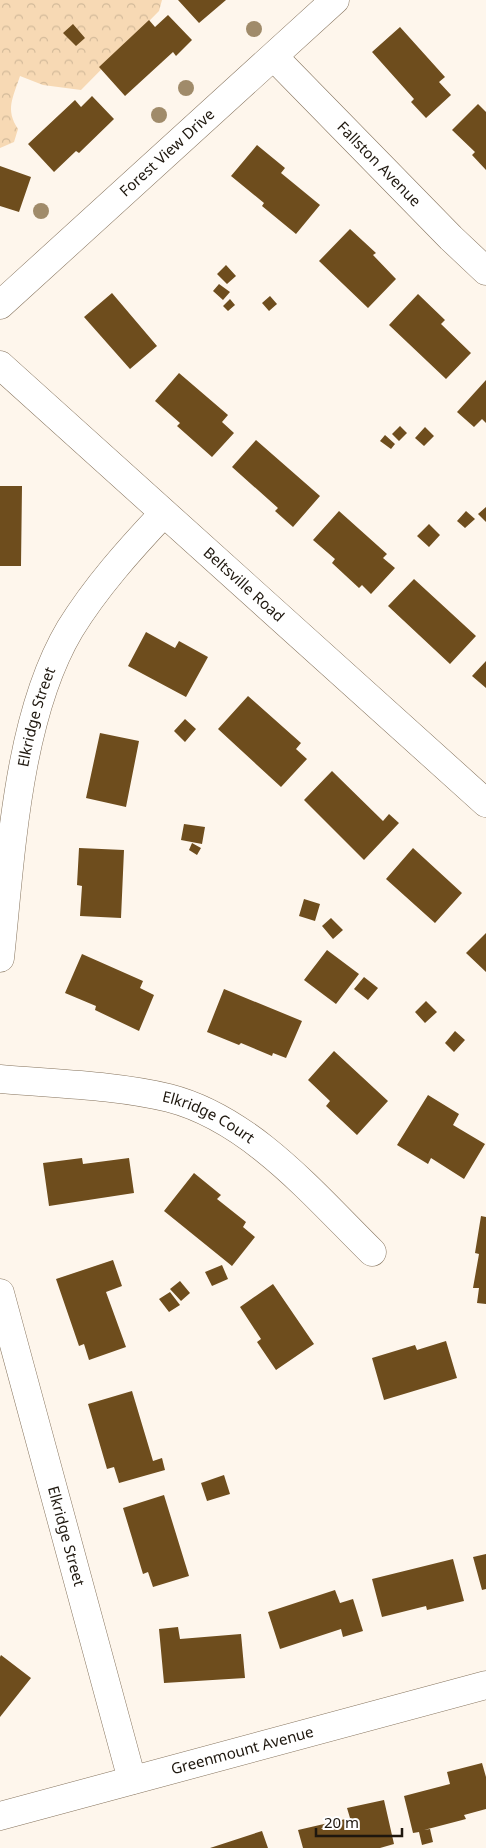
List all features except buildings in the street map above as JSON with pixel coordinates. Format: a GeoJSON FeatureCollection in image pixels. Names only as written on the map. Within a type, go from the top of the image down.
{"type":"FeatureCollection","features":[{"type":"Feature","properties":{"kind":"street","name":"Forest View Drive"},"geometry":{"type":"LineString","coordinates":[[0,305],[335,0]]}},
{"type":"Feature","properties":{"kind":"street","name":"Fallston Avenue"},"geometry":{"type":"LineString","coordinates":[[274,57],[451,238],[486,271]]}},
{"type":"Feature","properties":{"kind":"street","name":"Beltsville Road"},"geometry":{"type":"LineString","coordinates":[[0,365],[163,514],[486,803]]}},
{"type":"Feature","properties":{"kind":"street","name":"Elkridge Street"},"geometry":{"type":"LineString","coordinates":[[0,958],[21,785],[34,719],[69,631],[114,567],[163,514]]}},
{"type":"Feature","properties":{"kind":"street","name":"Elkridge Court"},"geometry":{"type":"LineString","coordinates":[[0,1079],[140,1092],[171,1099],[205,1113],[240,1130],[279,1162],[372,1252]]}},
{"type":"Feature","properties":{"kind":"street","name":"Elkridge Street"},"geometry":{"type":"LineString","coordinates":[[0,1293],[132,1780]]}},
{"type":"Feature","properties":{"kind":"street","name":"Greenmount Avenue"},"geometry":{"type":"LineString","coordinates":[[0,1816],[486,1685]]}},
{"type":"Feature","properties":{"kind":"green space"},"geometry":{"type":"Polygon","coordinates":[[[0,0],[162,0],[159,11],[81,90],[43,85],[20,76],[11,109],[18,129],[14,142],[0,148],[0,0]]]}}]}
